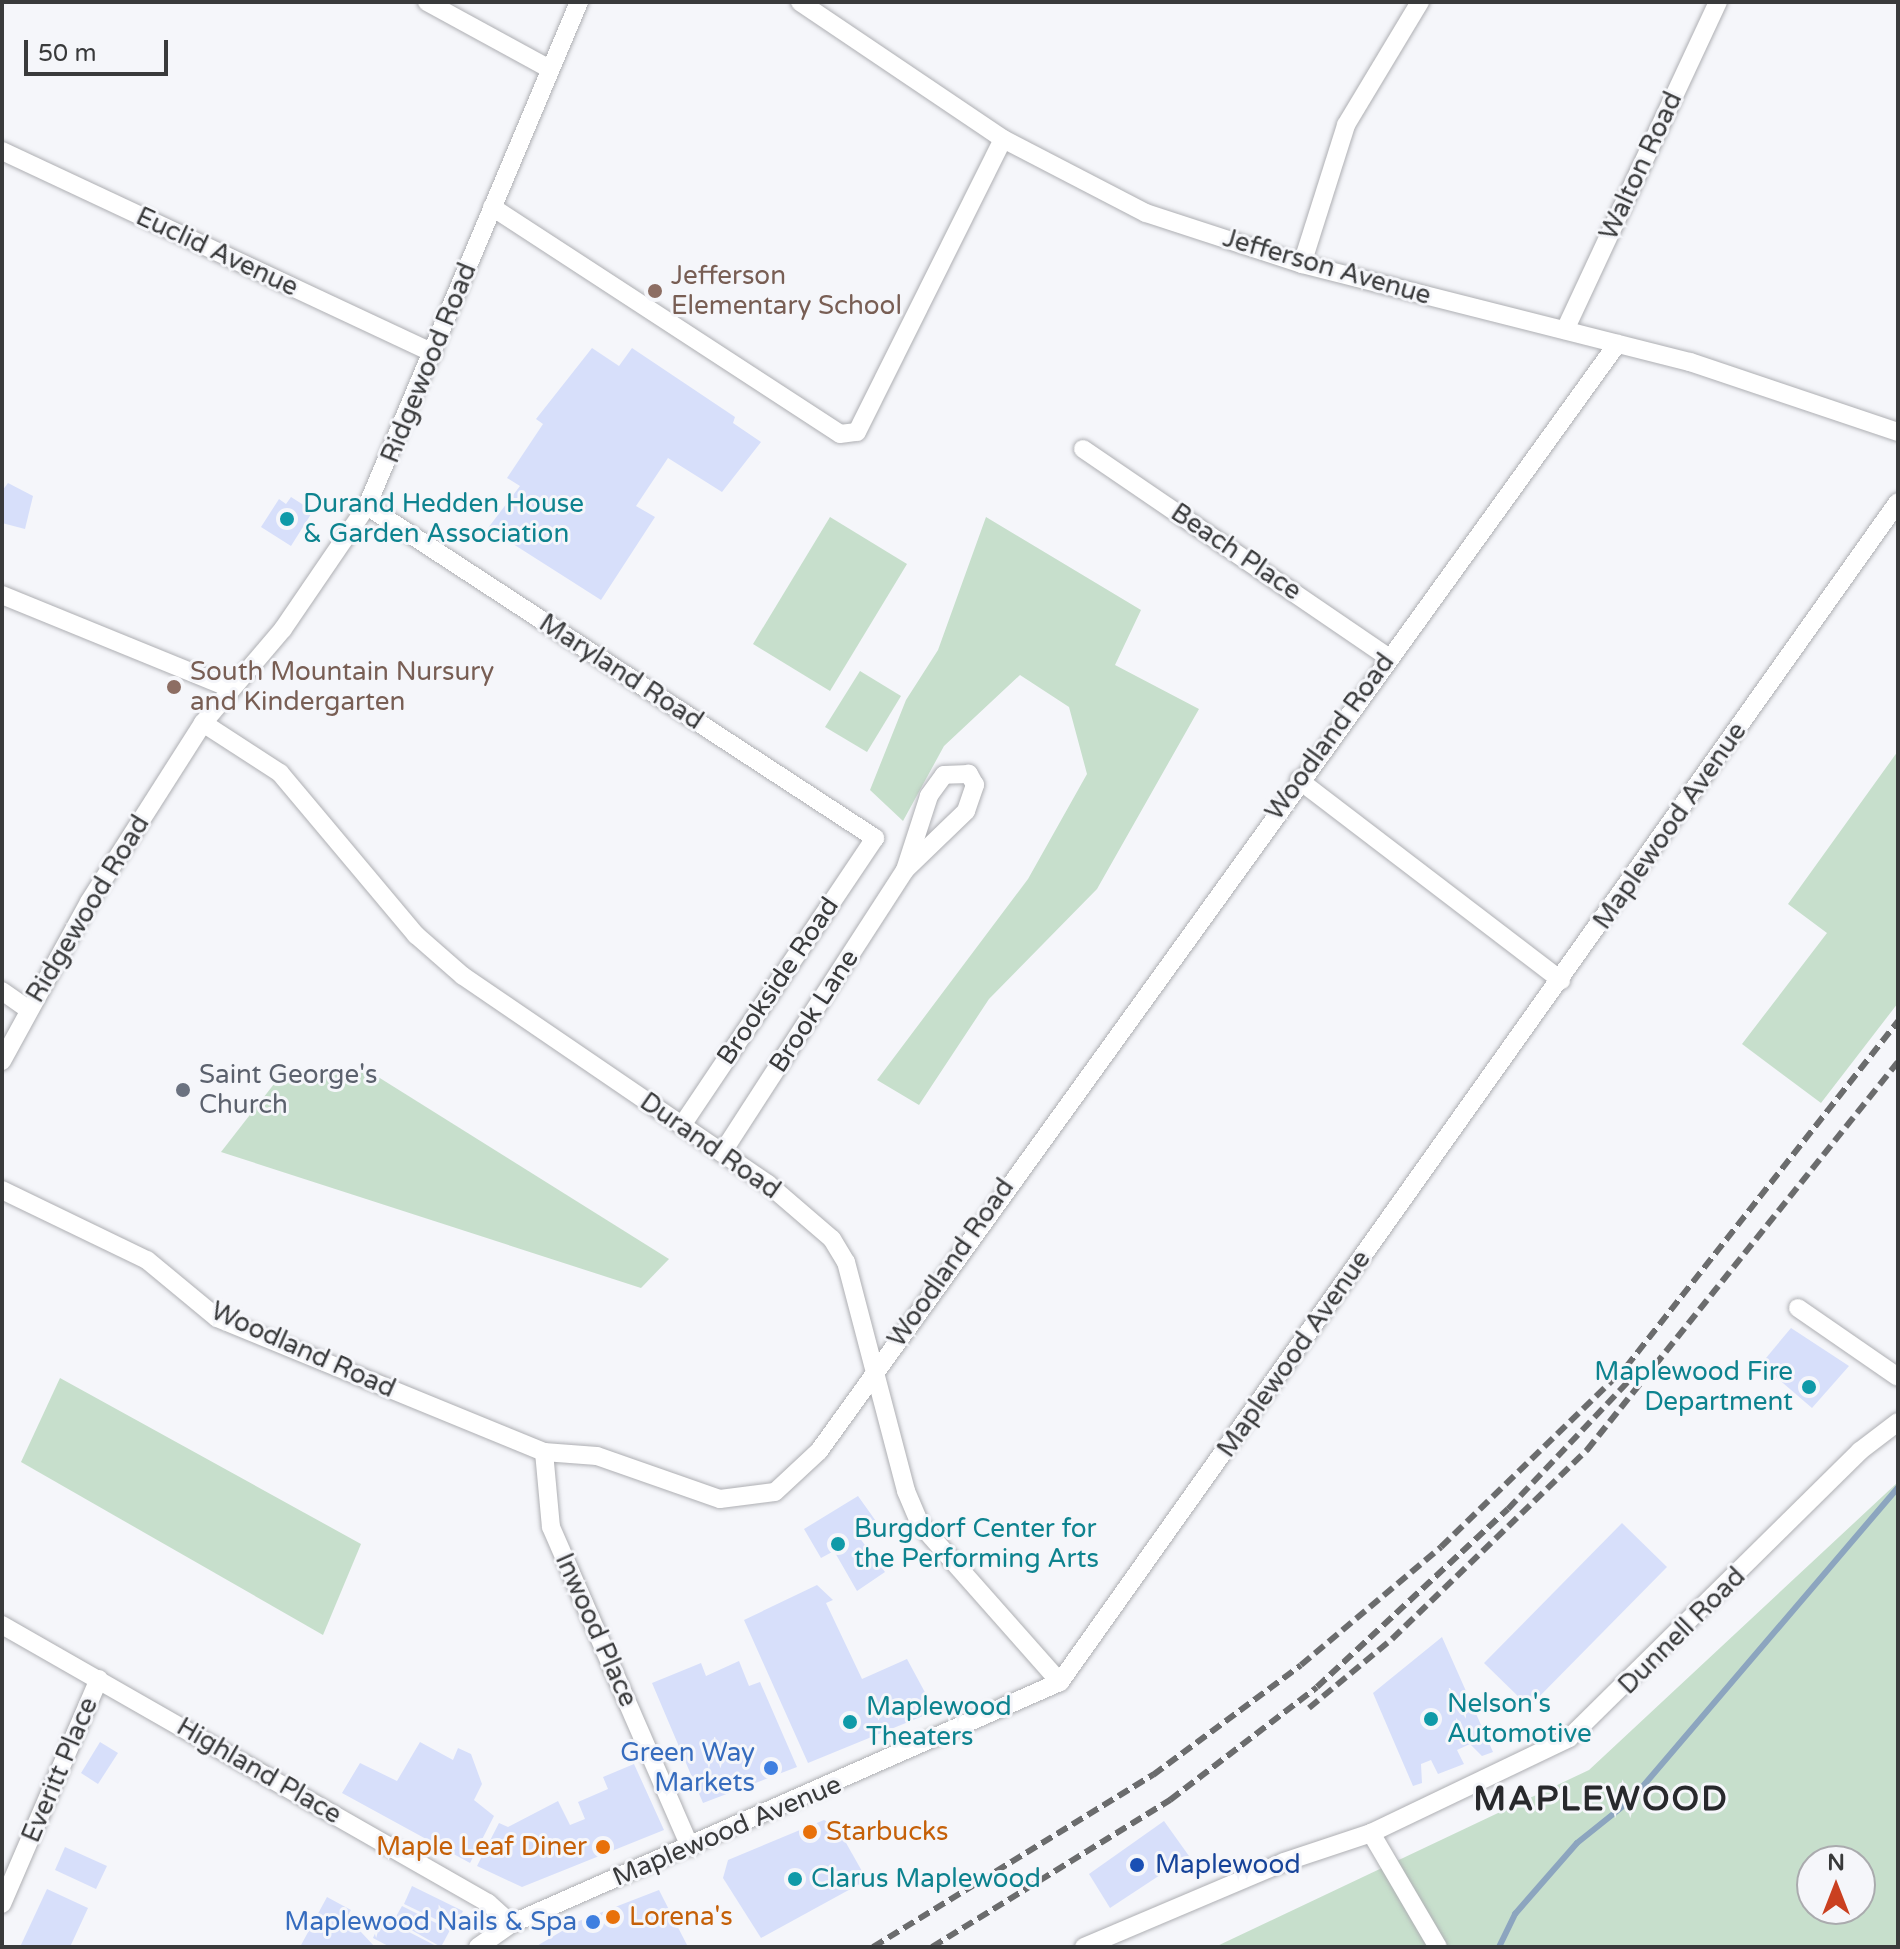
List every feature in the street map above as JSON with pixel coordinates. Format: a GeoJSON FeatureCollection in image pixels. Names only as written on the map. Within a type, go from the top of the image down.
{"type":"FeatureCollection","features":[{"type":"Feature","properties":{"kind":"street"},"geometry":{"type":"LineString","coordinates":[[427,2],[550,69]]}},
{"type":"Feature","properties":{"kind":"street","name":"Ridgewood Road"},"geometry":{"type":"LineString","coordinates":[[2,1061],[28,1009],[203,723],[228,687],[283,629],[367,506],[579,2]]}},
{"type":"Feature","properties":{"kind":"street","name":"Jefferson Avenue"},"geometry":{"type":"LineString","coordinates":[[800,2],[1003,139],[1132,207],[1302,264],[1617,344],[1898,432]]}},
{"type":"Feature","properties":{"kind":"street"},"geometry":{"type":"LineString","coordinates":[[1302,264],[1346,125],[1419,2]]}},
{"type":"Feature","properties":{"kind":"street","name":"Walton Road"},"geometry":{"type":"LineString","coordinates":[[1565,330],[1718,2]]}},
{"type":"Feature","properties":{"kind":"street"},"geometry":{"type":"LineString","coordinates":[[492,207],[840,434],[857,432],[1003,139]]}},
{"type":"Feature","properties":{"kind":"street","name":"Euclid Avenue"},"geometry":{"type":"LineString","coordinates":[[2,151],[433,353]]}},
{"type":"Feature","properties":{"kind":"street","name":"Woodland Road"},"geometry":{"type":"LineString","coordinates":[[2,1190],[147,1260],[217,1318],[544,1452],[597,1456],[701,1495],[756,1497],[775,1492],[803,1471],[1387,656],[1617,344]]}},
{"type":"Feature","properties":{"kind":"street","name":"Beach Place"},"geometry":{"type":"LineString","coordinates":[[1083,449],[1387,656]]}},
{"type":"Feature","properties":{"kind":"street","name":"Maplewood Avenue"},"geometry":{"type":"LineString","coordinates":[[478,1947],[511,1924],[1060,1682],[1898,502]]}},
{"type":"Feature","properties":{"kind":"street","name":"Maryland Road"},"geometry":{"type":"LineString","coordinates":[[367,506],[875,838]]}},
{"type":"Feature","properties":{"kind":"street"},"geometry":{"type":"LineString","coordinates":[[2,595],[228,687]]}},
{"type":"Feature","properties":{"kind":"street","name":"Durand Road"},"geometry":{"type":"LineString","coordinates":[[203,723],[280,773],[416,935],[463,976],[722,1153],[832,1239],[846,1262],[920,1524],[1060,1682]]}},
{"type":"Feature","properties":{"kind":"street","name":"Brook Lane"},"geometry":{"type":"LineString","coordinates":[[722,1153],[905,870],[966,811],[975,785],[969,774],[944,775],[929,796],[905,870]]}},
{"type":"Feature","properties":{"kind":"street"},"geometry":{"type":"LineString","coordinates":[[1299,780],[1561,980]]}},
{"type":"Feature","properties":{"kind":"street","name":"Brookside Road"},"geometry":{"type":"LineString","coordinates":[[682,1125],[875,838]]}},
{"type":"Feature","properties":{"kind":"street"},"geometry":{"type":"LineString","coordinates":[[2,991],[28,1009]]}},
{"type":"Feature","properties":{"kind":"street"},"geometry":{"type":"LineString","coordinates":[[1798,1308],[1898,1377]]}},
{"type":"Feature","properties":{"kind":"street","name":"Dunnell Road"},"geometry":{"type":"LineString","coordinates":[[1084,1947],[1284,1862],[1371,1833],[1538,1758],[1592,1720],[1860,1451],[1898,1422]]}},
{"type":"Feature","properties":{"kind":"street","name":"Inwood Place"},"geometry":{"type":"LineString","coordinates":[[544,1452],[551,1527],[690,1847]]}},
{"type":"Feature","properties":{"kind":"street","name":"Highland Place"},"geometry":{"type":"LineString","coordinates":[[2,1625],[488,1903],[511,1924]]}},
{"type":"Feature","properties":{"kind":"street","name":"Everitt Place"},"geometry":{"type":"LineString","coordinates":[[2,1904],[99,1679]]}},
{"type":"Feature","properties":{"kind":"street"},"geometry":{"type":"LineString","coordinates":[[1371,1833],[1438,1947]]}},
{"type":"Feature","properties":{"kind":"green space"},"geometry":{"type":"Polygon","coordinates":[[[830,517],[907,564],[830,691],[753,644],[830,517]]]}},
{"type":"Feature","properties":{"kind":"green space"},"geometry":{"type":"Polygon","coordinates":[[[986,517],[1141,610],[1115,665],[1199,709],[1097,889],[989,999],[919,1105],[877,1080],[1028,879],[1087,774],[1069,707],[1020,675],[944,746],[903,821],[870,790],[906,700],[938,650],[986,517]]]}},
{"type":"Feature","properties":{"kind":"green space"},"geometry":{"type":"Polygon","coordinates":[[[860,671],[901,696],[867,752],[825,727],[860,671]]]}},
{"type":"Feature","properties":{"kind":"green space"},"geometry":{"type":"Polygon","coordinates":[[[1898,751],[1898,1003],[1821,1103],[1742,1044],[1827,933],[1788,904],[1898,751]]]}},
{"type":"Feature","properties":{"kind":"green space"},"geometry":{"type":"Polygon","coordinates":[[[367,1070],[669,1259],[641,1288],[221,1152],[274,1084],[367,1070]]]}},
{"type":"Feature","properties":{"kind":"green space"},"geometry":{"type":"Polygon","coordinates":[[[60,1378],[361,1544],[323,1635],[21,1462],[60,1378]]]}},
{"type":"Feature","properties":{"kind":"green space"},"geometry":{"type":"Polygon","coordinates":[[[1898,1482],[1898,1947],[1215,1947],[1589,1770],[1898,1482]]]}},
{"type":"Feature","properties":{"kind":"building","name":"Jefferson Elementary School"},"geometry":{"type":"Polygon","coordinates":[[[592,348],[619,366],[632,348],[735,417],[733,423],[761,442],[722,492],[668,458],[636,506],[655,517],[601,600],[488,528],[520,486],[507,478],[543,424],[536,419],[592,348]]]}},
{"type":"Feature","properties":{"kind":"building"},"geometry":{"type":"Polygon","coordinates":[[[8,483],[33,496],[25,529],[2,523],[2,491],[8,483]]]}},
{"type":"Feature","properties":{"kind":"building","name":"Durand Hedden House & Garden Association"},"geometry":{"type":"Polygon","coordinates":[[[291,497],[313,511],[291,546],[261,527],[279,499],[286,504],[291,497]]]}},
{"type":"Feature","properties":{"kind":"building","name":"Maplewood Fire Department"},"geometry":{"type":"Polygon","coordinates":[[[1791,1328],[1849,1366],[1812,1408],[1761,1364],[1791,1328]]]}},
{"type":"Feature","properties":{"kind":"building","name":"Burgdorf Center for the Performing Arts"},"geometry":{"type":"Polygon","coordinates":[[[858,1496],[878,1524],[859,1537],[885,1572],[857,1591],[834,1551],[821,1558],[804,1529],[858,1496]]]}},
{"type":"Feature","properties":{"kind":"building"},"geometry":{"type":"Polygon","coordinates":[[[1622,1523],[1667,1567],[1529,1707],[1484,1663],[1622,1523]]]}},
{"type":"Feature","properties":{"kind":"building"},"geometry":{"type":"Polygon","coordinates":[[[817,1585],[833,1600],[826,1603],[862,1679],[907,1659],[935,1711],[808,1763],[744,1620],[817,1585]]]}},
{"type":"Feature","properties":{"kind":"building","name":"Nelson's Automotive"},"geometry":{"type":"Polygon","coordinates":[[[1442,1637],[1493,1752],[1482,1756],[1470,1744],[1457,1750],[1464,1764],[1438,1774],[1431,1760],[1421,1764],[1422,1783],[1413,1786],[1373,1693],[1442,1637]]]}},
{"type":"Feature","properties":{"kind":"building"},"geometry":{"type":"Polygon","coordinates":[[[739,1661],[749,1686],[760,1682],[797,1767],[703,1803],[652,1683],[701,1663],[706,1676],[739,1661]]]}},
{"type":"Feature","properties":{"kind":"building"},"geometry":{"type":"Polygon","coordinates":[[[100,1742],[118,1753],[98,1784],[81,1773],[100,1742]]]}},
{"type":"Feature","properties":{"kind":"building"},"geometry":{"type":"Polygon","coordinates":[[[420,1742],[453,1760],[458,1748],[471,1754],[482,1784],[474,1800],[494,1816],[470,1863],[342,1793],[360,1763],[397,1781],[420,1742]]]}},
{"type":"Feature","properties":{"kind":"building"},"geometry":{"type":"Polygon","coordinates":[[[634,1764],[664,1830],[522,1887],[477,1866],[499,1823],[508,1827],[558,1801],[570,1825],[585,1819],[578,1802],[608,1789],[603,1777],[634,1764]]]}},
{"type":"Feature","properties":{"kind":"building","name":"Clarus Maplewood"},"geometry":{"type":"Polygon","coordinates":[[[824,1820],[837,1827],[867,1880],[761,1938],[723,1878],[728,1860],[824,1820]]]}},
{"type":"Feature","properties":{"kind":"building"},"geometry":{"type":"Polygon","coordinates":[[[1164,1821],[1189,1856],[1110,1908],[1089,1874],[1164,1821]]]}},
{"type":"Feature","properties":{"kind":"building"},"geometry":{"type":"Polygon","coordinates":[[[65,1847],[107,1866],[96,1889],[55,1870],[65,1847]]]}},
{"type":"Feature","properties":{"kind":"building"},"geometry":{"type":"Polygon","coordinates":[[[412,1886],[463,1911],[454,1928],[404,1904],[412,1886]]]}},
{"type":"Feature","properties":{"kind":"building"},"geometry":{"type":"Polygon","coordinates":[[[47,1889],[88,1908],[70,1947],[20,1947],[47,1889]]]}},
{"type":"Feature","properties":{"kind":"building"},"geometry":{"type":"Polygon","coordinates":[[[659,1890],[688,1947],[535,1947],[579,1921],[659,1890]]]}},
{"type":"Feature","properties":{"kind":"building"},"geometry":{"type":"Polygon","coordinates":[[[327,1897],[351,1910],[347,1917],[375,1947],[300,1947],[327,1897]]]}},
{"type":"Feature","properties":{"kind":"building"},"geometry":{"type":"Polygon","coordinates":[[[402,1906],[450,1930],[441,1947],[394,1920],[402,1906]]]}},
{"type":"Feature","properties":{"kind":"building"},"geometry":{"type":"Polygon","coordinates":[[[382,1918],[438,1947],[390,1947],[373,1938],[382,1918]]]}},
{"type":"Feature","properties":{"kind":"waterway"},"geometry":{"type":"LineString","coordinates":[[1499,1947],[1515,1914],[1577,1843],[1632,1799],[1898,1488]]}},
{"type":"Feature","properties":{"kind":"railway"},"geometry":{"type":"LineString","coordinates":[[873,1947],[1153,1775],[1301,1665],[1441,1547],[1626,1367],[1898,1021]]}},
{"type":"Feature","properties":{"kind":"railway"},"geometry":{"type":"LineString","coordinates":[[1309,1708],[1392,1639],[1587,1450],[1898,1062]]}},
{"type":"Feature","properties":{"kind":"railway"},"geometry":{"type":"LineString","coordinates":[[932,1947],[1170,1800],[1317,1687],[1508,1509],[1638,1371]]}},
{"type":"Feature","properties":{"kind":"place","name":"Jefferson Elementary School"},"geometry":{"type":"Point","coordinates":[655,291]}},
{"type":"Feature","properties":{"kind":"place","name":"Durand Hedden House & Garden Association"},"geometry":{"type":"Point","coordinates":[287,519]}},
{"type":"Feature","properties":{"kind":"place","name":"South Mountain Nursury and Kindergarten"},"geometry":{"type":"Point","coordinates":[174,687]}},
{"type":"Feature","properties":{"kind":"place","name":"Saint George's Church"},"geometry":{"type":"Point","coordinates":[183,1090]}},
{"type":"Feature","properties":{"kind":"place","name":"Maplewood Fire Department"},"geometry":{"type":"Point","coordinates":[1809,1387]}},
{"type":"Feature","properties":{"kind":"place","name":"Burgdorf Center for the Performing Arts"},"geometry":{"type":"Point","coordinates":[838,1544]}},
{"type":"Feature","properties":{"kind":"place","name":"Nelson's Automotive"},"geometry":{"type":"Point","coordinates":[1431,1719]}},
{"type":"Feature","properties":{"kind":"place","name":"Maplewood Theaters"},"geometry":{"type":"Point","coordinates":[850,1722]}},
{"type":"Feature","properties":{"kind":"place","name":"Green Way Markets"},"geometry":{"type":"Point","coordinates":[771,1768]}},
{"type":"Feature","properties":{"kind":"place","name":"Starbucks"},"geometry":{"type":"Point","coordinates":[810,1832]}},
{"type":"Feature","properties":{"kind":"place","name":"Maple Leaf Diner"},"geometry":{"type":"Point","coordinates":[603,1847]}},
{"type":"Feature","properties":{"kind":"place","name":"Maplewood"},"geometry":{"type":"Point","coordinates":[1137,1865]}},
{"type":"Feature","properties":{"kind":"place","name":"Clarus Maplewood"},"geometry":{"type":"Point","coordinates":[795,1879]}},
{"type":"Feature","properties":{"kind":"place","name":"Lorena's"},"geometry":{"type":"Point","coordinates":[613,1917]}},
{"type":"Feature","properties":{"kind":"place","name":"Maplewood Nails & Spa"},"geometry":{"type":"Point","coordinates":[593,1922]}},
{"type":"Feature","properties":{"kind":"district","name":"MAPLEWOOD"},"geometry":{"type":"Point","coordinates":[1601,1800]}}]}
